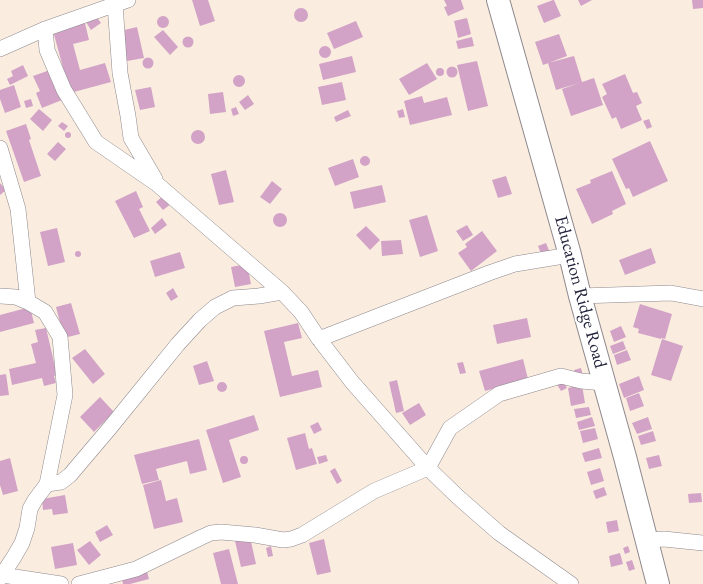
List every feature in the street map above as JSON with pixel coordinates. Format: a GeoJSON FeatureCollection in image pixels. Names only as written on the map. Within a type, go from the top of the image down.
{"type":"FeatureCollection","features":[{"type":"Feature","properties":{"kind":"main road","name":"Education Ridge Road"},"geometry":{"type":"LineString","coordinates":[[498,0],[570,255],[647,540],[654,583]]}},
{"type":"Feature","properties":{"kind":"street"},"geometry":{"type":"LineString","coordinates":[[0,49],[45,29],[122,2],[120,73],[131,138],[157,184]]}},
{"type":"Feature","properties":{"kind":"street"},"geometry":{"type":"LineString","coordinates":[[45,29],[47,50],[64,90],[96,142],[157,184],[282,292],[301,312],[319,339],[352,382],[428,468],[458,497],[499,532],[571,584]]}},
{"type":"Feature","properties":{"kind":"street"},"geometry":{"type":"LineString","coordinates":[[0,148],[18,208],[28,302]]}},
{"type":"Feature","properties":{"kind":"street"},"geometry":{"type":"LineString","coordinates":[[319,339],[515,264],[570,255]]}},
{"type":"Feature","properties":{"kind":"street"},"geometry":{"type":"LineString","coordinates":[[47,484],[60,482],[70,475],[178,344],[200,320],[216,307],[233,298],[282,292]]}},
{"type":"Feature","properties":{"kind":"street"},"geometry":{"type":"LineString","coordinates":[[580,296],[671,293],[703,299]]}},
{"type":"Feature","properties":{"kind":"street"},"geometry":{"type":"LineString","coordinates":[[0,296],[16,297],[45,312],[60,337],[65,395],[47,484],[30,509],[22,543],[1,576],[61,584]]}},
{"type":"Feature","properties":{"kind":"street"},"geometry":{"type":"LineString","coordinates":[[79,584],[136,569],[202,537],[221,532],[283,540],[302,535],[374,491],[428,468],[450,428],[499,394],[562,376],[581,381],[604,383]]}},
{"type":"Feature","properties":{"kind":"street"},"geometry":{"type":"LineString","coordinates":[[647,540],[664,538],[703,543]]}},
{"type":"Feature","properties":{"kind":"building"},"geometry":{"type":"Polygon","coordinates":[[[192,0],[208,0],[215,21],[200,26],[192,0]]]}},
{"type":"Feature","properties":{"kind":"building"},"geometry":{"type":"Polygon","coordinates":[[[444,0],[461,0],[464,9],[448,16],[444,7],[447,6],[444,0]]]}},
{"type":"Feature","properties":{"kind":"building"},"geometry":{"type":"Polygon","coordinates":[[[553,0],[561,16],[544,23],[537,6],[553,0]]]}},
{"type":"Feature","properties":{"kind":"building"},"geometry":{"type":"Polygon","coordinates":[[[578,0],[592,0],[581,6],[578,0]]]}},
{"type":"Feature","properties":{"kind":"building"},"geometry":{"type":"Polygon","coordinates":[[[692,0],[703,0],[703,8],[693,9],[692,0]]]}},
{"type":"Feature","properties":{"kind":"building"},"geometry":{"type":"Polygon","coordinates":[[[301,8],[306,10],[308,15],[306,20],[301,22],[296,20],[294,15],[296,10],[301,8]]]}},
{"type":"Feature","properties":{"kind":"building"},"geometry":{"type":"Polygon","coordinates":[[[96,16],[101,23],[91,30],[86,22],[96,16]]]}},
{"type":"Feature","properties":{"kind":"building"},"geometry":{"type":"Polygon","coordinates":[[[163,16],[167,18],[169,22],[167,26],[163,28],[159,26],[157,22],[159,18],[163,16]]]}},
{"type":"Feature","properties":{"kind":"building"},"geometry":{"type":"Polygon","coordinates":[[[467,18],[471,34],[458,38],[454,21],[467,18]]]}},
{"type":"Feature","properties":{"kind":"building"},"geometry":{"type":"Polygon","coordinates":[[[356,21],[363,37],[334,49],[327,33],[356,21]]]}},
{"type":"Feature","properties":{"kind":"building"},"geometry":{"type":"Polygon","coordinates":[[[85,23],[89,40],[73,44],[80,70],[105,63],[111,82],[70,93],[53,31],[85,23]]]}},
{"type":"Feature","properties":{"kind":"building"},"geometry":{"type":"Polygon","coordinates":[[[137,27],[144,58],[127,61],[120,31],[137,27]]]}},
{"type":"Feature","properties":{"kind":"building"},"geometry":{"type":"Polygon","coordinates":[[[163,30],[178,47],[170,55],[154,37],[163,30]]]}},
{"type":"Feature","properties":{"kind":"building"},"geometry":{"type":"Polygon","coordinates":[[[559,34],[567,56],[543,65],[535,42],[559,34]]]}},
{"type":"Feature","properties":{"kind":"building"},"geometry":{"type":"Polygon","coordinates":[[[188,36],[192,38],[194,42],[192,46],[188,48],[184,46],[182,42],[184,38],[188,36]]]}},
{"type":"Feature","properties":{"kind":"building"},"geometry":{"type":"Polygon","coordinates":[[[472,37],[474,46],[458,49],[456,41],[472,37]]]}},
{"type":"Feature","properties":{"kind":"building"},"geometry":{"type":"Polygon","coordinates":[[[323,46],[327,46],[331,52],[327,58],[323,58],[319,54],[319,50],[323,46]]]}},
{"type":"Feature","properties":{"kind":"building"},"geometry":{"type":"Polygon","coordinates":[[[352,56],[356,72],[323,80],[319,64],[352,56]]]}},
{"type":"Feature","properties":{"kind":"building"},"geometry":{"type":"Polygon","coordinates":[[[574,56],[582,82],[594,78],[603,105],[571,116],[562,89],[579,83],[556,90],[548,63],[574,56]]]}},
{"type":"Feature","properties":{"kind":"building"},"geometry":{"type":"Polygon","coordinates":[[[148,57],[152,59],[154,63],[152,67],[148,69],[144,67],[142,63],[144,59],[148,57]]]}},
{"type":"Feature","properties":{"kind":"building"},"geometry":{"type":"Polygon","coordinates":[[[477,61],[488,106],[468,111],[457,65],[477,61]]]}},
{"type":"Feature","properties":{"kind":"building"},"geometry":{"type":"Polygon","coordinates":[[[427,63],[437,79],[409,95],[399,79],[427,63]]]}},
{"type":"Feature","properties":{"kind":"building"},"geometry":{"type":"Polygon","coordinates":[[[23,65],[28,76],[10,85],[7,79],[13,76],[11,71],[23,65]]]}},
{"type":"Feature","properties":{"kind":"building"},"geometry":{"type":"Polygon","coordinates":[[[452,66],[456,68],[458,72],[456,76],[452,78],[448,76],[446,72],[448,68],[452,66]]]}},
{"type":"Feature","properties":{"kind":"building"},"geometry":{"type":"Polygon","coordinates":[[[438,68],[442,68],[444,72],[442,76],[438,76],[436,74],[436,70],[438,68]]]}},
{"type":"Feature","properties":{"kind":"building"},"geometry":{"type":"Polygon","coordinates":[[[50,70],[62,100],[42,108],[36,93],[40,91],[33,76],[50,70]]]}},
{"type":"Feature","properties":{"kind":"building"},"geometry":{"type":"Polygon","coordinates":[[[625,74],[633,93],[637,92],[642,103],[636,106],[642,120],[621,129],[616,117],[612,119],[602,97],[607,94],[602,84],[625,74]]]}},
{"type":"Feature","properties":{"kind":"building"},"geometry":{"type":"Polygon","coordinates":[[[237,75],[241,75],[245,81],[241,87],[237,87],[233,83],[233,79],[237,75]]]}},
{"type":"Feature","properties":{"kind":"building"},"geometry":{"type":"Polygon","coordinates":[[[342,82],[346,100],[322,105],[318,87],[342,82]]]}},
{"type":"Feature","properties":{"kind":"building"},"geometry":{"type":"Polygon","coordinates":[[[14,85],[21,107],[5,113],[0,99],[0,90],[14,85]]]}},
{"type":"Feature","properties":{"kind":"building"},"geometry":{"type":"Polygon","coordinates":[[[151,87],[155,107],[140,110],[135,90],[151,87]]]}},
{"type":"Feature","properties":{"kind":"building"},"geometry":{"type":"Polygon","coordinates":[[[223,92],[226,112],[210,114],[208,94],[223,92]]]}},
{"type":"Feature","properties":{"kind":"building"},"geometry":{"type":"Polygon","coordinates":[[[248,95],[254,104],[245,110],[239,102],[248,95]]]}},
{"type":"Feature","properties":{"kind":"building"},"geometry":{"type":"Polygon","coordinates":[[[422,96],[424,103],[447,97],[452,115],[410,125],[404,101],[422,96]]]}},
{"type":"Feature","properties":{"kind":"building"},"geometry":{"type":"Polygon","coordinates":[[[31,99],[33,106],[26,108],[24,101],[31,99]]]}},
{"type":"Feature","properties":{"kind":"building"},"geometry":{"type":"Polygon","coordinates":[[[236,107],[239,114],[233,116],[231,109],[236,107]]]}},
{"type":"Feature","properties":{"kind":"building"},"geometry":{"type":"Polygon","coordinates":[[[39,109],[52,120],[43,131],[30,119],[39,109]]]}},
{"type":"Feature","properties":{"kind":"building"},"geometry":{"type":"Polygon","coordinates":[[[403,109],[405,117],[399,118],[397,111],[403,109]]]}},
{"type":"Feature","properties":{"kind":"building"},"geometry":{"type":"Polygon","coordinates":[[[348,110],[351,116],[336,122],[334,117],[348,110]]]}},
{"type":"Feature","properties":{"kind":"building"},"geometry":{"type":"Polygon","coordinates":[[[649,119],[652,127],[647,129],[643,121],[649,119]]]}},
{"type":"Feature","properties":{"kind":"building"},"geometry":{"type":"Polygon","coordinates":[[[62,122],[68,126],[64,131],[58,126],[62,122]]]}},
{"type":"Feature","properties":{"kind":"building"},"geometry":{"type":"Polygon","coordinates":[[[26,124],[31,139],[29,140],[41,176],[24,182],[6,131],[26,124]]]}},
{"type":"Feature","properties":{"kind":"building"},"geometry":{"type":"Polygon","coordinates":[[[198,130],[203,132],[205,137],[203,142],[198,144],[193,142],[191,137],[193,132],[198,130]]]}},
{"type":"Feature","properties":{"kind":"building"},"geometry":{"type":"Polygon","coordinates":[[[68,132],[71,135],[68,138],[65,135],[68,132]]]}},
{"type":"Feature","properties":{"kind":"building"},"geometry":{"type":"Polygon","coordinates":[[[650,141],[668,181],[633,197],[629,188],[626,189],[612,159],[650,141]]]}},
{"type":"Feature","properties":{"kind":"building"},"geometry":{"type":"Polygon","coordinates":[[[58,142],[66,149],[55,161],[47,154],[58,142]]]}},
{"type":"Feature","properties":{"kind":"building"},"geometry":{"type":"Polygon","coordinates":[[[363,156],[367,156],[369,157],[369,165],[363,166],[360,163],[360,159],[363,156]]]}},
{"type":"Feature","properties":{"kind":"building"},"geometry":{"type":"Polygon","coordinates":[[[353,159],[359,177],[335,186],[328,168],[353,159]]]}},
{"type":"Feature","properties":{"kind":"building"},"geometry":{"type":"Polygon","coordinates":[[[226,170],[234,202],[219,205],[211,174],[226,170]]]}},
{"type":"Feature","properties":{"kind":"building"},"geometry":{"type":"Polygon","coordinates":[[[612,171],[626,204],[612,211],[613,214],[592,224],[576,189],[591,183],[590,180],[612,171]]]}},
{"type":"Feature","properties":{"kind":"building"},"geometry":{"type":"Polygon","coordinates":[[[506,176],[512,194],[498,198],[492,180],[506,176]]]}},
{"type":"Feature","properties":{"kind":"building"},"geometry":{"type":"Polygon","coordinates":[[[272,181],[282,189],[270,204],[260,197],[272,181]]]}},
{"type":"Feature","properties":{"kind":"building"},"geometry":{"type":"Polygon","coordinates":[[[0,183],[6,190],[0,195],[0,183]]]}},
{"type":"Feature","properties":{"kind":"building"},"geometry":{"type":"Polygon","coordinates":[[[382,185],[386,202],[354,209],[350,192],[382,185]]]}},
{"type":"Feature","properties":{"kind":"building"},"geometry":{"type":"Polygon","coordinates":[[[136,191],[143,207],[139,209],[150,231],[134,238],[115,201],[136,191]]]}},
{"type":"Feature","properties":{"kind":"building"},"geometry":{"type":"Polygon","coordinates":[[[164,195],[171,204],[163,210],[156,202],[164,195]]]}},
{"type":"Feature","properties":{"kind":"building"},"geometry":{"type":"Polygon","coordinates":[[[280,213],[285,215],[287,220],[285,225],[280,227],[275,225],[273,220],[275,215],[280,213]]]}},
{"type":"Feature","properties":{"kind":"building"},"geometry":{"type":"Polygon","coordinates":[[[427,215],[438,251],[420,257],[409,220],[427,215]]]}},
{"type":"Feature","properties":{"kind":"building"},"geometry":{"type":"Polygon","coordinates":[[[162,218],[167,225],[155,234],[151,228],[162,218]]]}},
{"type":"Feature","properties":{"kind":"building"},"geometry":{"type":"Polygon","coordinates":[[[467,225],[473,235],[463,241],[456,231],[467,225]]]}},
{"type":"Feature","properties":{"kind":"building"},"geometry":{"type":"Polygon","coordinates":[[[366,226],[380,240],[370,250],[356,235],[366,226]]]}},
{"type":"Feature","properties":{"kind":"building"},"geometry":{"type":"Polygon","coordinates":[[[57,228],[65,262],[48,266],[40,232],[57,228]]]}},
{"type":"Feature","properties":{"kind":"building"},"geometry":{"type":"Polygon","coordinates":[[[482,231],[497,251],[471,271],[458,253],[467,247],[465,244],[482,231]]]}},
{"type":"Feature","properties":{"kind":"building"},"geometry":{"type":"Polygon","coordinates":[[[401,240],[403,254],[382,256],[381,241],[401,240]]]}},
{"type":"Feature","properties":{"kind":"building"},"geometry":{"type":"Polygon","coordinates":[[[546,243],[550,253],[542,256],[538,246],[546,243]]]}},
{"type":"Feature","properties":{"kind":"building"},"geometry":{"type":"Polygon","coordinates":[[[651,248],[656,263],[625,275],[619,260],[651,248]]]}},
{"type":"Feature","properties":{"kind":"building"},"geometry":{"type":"Polygon","coordinates":[[[78,251],[81,254],[78,257],[75,254],[78,251]]]}},
{"type":"Feature","properties":{"kind":"building"},"geometry":{"type":"Polygon","coordinates":[[[180,252],[185,268],[155,277],[150,261],[180,252]]]}},
{"type":"Feature","properties":{"kind":"building"},"geometry":{"type":"Polygon","coordinates":[[[247,264],[251,284],[235,287],[231,267],[247,264]]]}},
{"type":"Feature","properties":{"kind":"building"},"geometry":{"type":"Polygon","coordinates":[[[173,288],[178,297],[171,301],[166,293],[173,288]]]}},
{"type":"Feature","properties":{"kind":"building"},"geometry":{"type":"Polygon","coordinates":[[[71,303],[80,334],[64,338],[56,307],[71,303]]]}},
{"type":"Feature","properties":{"kind":"building"},"geometry":{"type":"Polygon","coordinates":[[[640,304],[672,314],[665,339],[638,333],[639,329],[633,327],[640,304]]]}},
{"type":"Feature","properties":{"kind":"building"},"geometry":{"type":"Polygon","coordinates":[[[30,307],[34,323],[0,332],[0,315],[30,307]]]}},
{"type":"Feature","properties":{"kind":"building"},"geometry":{"type":"Polygon","coordinates":[[[527,318],[531,337],[497,344],[493,325],[527,318]]]}},
{"type":"Feature","properties":{"kind":"building"},"geometry":{"type":"Polygon","coordinates":[[[298,323],[302,338],[284,342],[292,376],[318,370],[322,387],[280,397],[264,331],[298,323]]]}},
{"type":"Feature","properties":{"kind":"building"},"geometry":{"type":"Polygon","coordinates":[[[621,326],[626,337],[614,342],[610,331],[621,326]]]}},
{"type":"Feature","properties":{"kind":"building"},"geometry":{"type":"Polygon","coordinates":[[[46,328],[57,375],[54,376],[56,383],[44,386],[42,378],[12,385],[9,369],[36,363],[31,344],[38,342],[35,330],[46,328]]]}},
{"type":"Feature","properties":{"kind":"building"},"geometry":{"type":"Polygon","coordinates":[[[662,339],[683,346],[671,381],[651,375],[662,339]]]}},
{"type":"Feature","properties":{"kind":"building"},"geometry":{"type":"Polygon","coordinates":[[[623,341],[626,349],[613,354],[610,346],[623,341]]]}},
{"type":"Feature","properties":{"kind":"building"},"geometry":{"type":"Polygon","coordinates":[[[85,349],[105,374],[93,384],[72,358],[85,349]]]}},
{"type":"Feature","properties":{"kind":"building"},"geometry":{"type":"Polygon","coordinates":[[[627,350],[631,360],[617,365],[614,355],[627,350]]]}},
{"type":"Feature","properties":{"kind":"building"},"geometry":{"type":"Polygon","coordinates":[[[523,359],[528,379],[485,391],[479,371],[523,359]]]}},
{"type":"Feature","properties":{"kind":"building"},"geometry":{"type":"Polygon","coordinates":[[[207,361],[214,381],[199,385],[193,366],[207,361]]]}},
{"type":"Feature","properties":{"kind":"building"},"geometry":{"type":"Polygon","coordinates":[[[463,362],[466,373],[460,374],[457,363],[463,362]]]}},
{"type":"Feature","properties":{"kind":"building"},"geometry":{"type":"Polygon","coordinates":[[[581,368],[583,376],[577,378],[574,370],[581,368]]]}},
{"type":"Feature","properties":{"kind":"building"},"geometry":{"type":"Polygon","coordinates":[[[6,374],[9,395],[0,396],[0,375],[6,374]]]}},
{"type":"Feature","properties":{"kind":"building"},"geometry":{"type":"Polygon","coordinates":[[[639,376],[644,390],[624,398],[619,384],[639,376]]]}},
{"type":"Feature","properties":{"kind":"building"},"geometry":{"type":"Polygon","coordinates":[[[562,379],[567,388],[561,391],[556,383],[562,379]]]}},
{"type":"Feature","properties":{"kind":"building"},"geometry":{"type":"Polygon","coordinates":[[[397,380],[404,411],[396,413],[389,382],[397,380]]]}},
{"type":"Feature","properties":{"kind":"building"},"geometry":{"type":"Polygon","coordinates":[[[222,382],[227,387],[222,392],[217,387],[222,382]]]}},
{"type":"Feature","properties":{"kind":"building"},"geometry":{"type":"Polygon","coordinates":[[[582,385],[585,403],[571,406],[568,388],[582,385]]]}},
{"type":"Feature","properties":{"kind":"building"},"geometry":{"type":"Polygon","coordinates":[[[639,393],[644,406],[630,411],[626,398],[639,393]]]}},
{"type":"Feature","properties":{"kind":"building"},"geometry":{"type":"Polygon","coordinates":[[[100,397],[114,412],[94,432],[80,417],[100,397]]]}},
{"type":"Feature","properties":{"kind":"building"},"geometry":{"type":"Polygon","coordinates":[[[419,403],[426,415],[410,425],[402,413],[419,403]]]}},
{"type":"Feature","properties":{"kind":"building"},"geometry":{"type":"Polygon","coordinates":[[[589,407],[591,415],[576,418],[574,409],[589,407]]]}},
{"type":"Feature","properties":{"kind":"building"},"geometry":{"type":"Polygon","coordinates":[[[254,415],[259,430],[229,440],[241,477],[223,483],[206,430],[254,415]]]}},
{"type":"Feature","properties":{"kind":"building"},"geometry":{"type":"Polygon","coordinates":[[[592,417],[595,426],[579,430],[577,422],[592,417]]]}},
{"type":"Feature","properties":{"kind":"building"},"geometry":{"type":"Polygon","coordinates":[[[648,417],[652,429],[637,434],[632,423],[648,417]]]}},
{"type":"Feature","properties":{"kind":"building"},"geometry":{"type":"Polygon","coordinates":[[[318,422],[322,430],[314,434],[310,426],[318,422]]]}},
{"type":"Feature","properties":{"kind":"building"},"geometry":{"type":"Polygon","coordinates":[[[595,428],[598,439],[583,443],[580,431],[595,428]]]}},
{"type":"Feature","properties":{"kind":"building"},"geometry":{"type":"Polygon","coordinates":[[[653,431],[656,441],[641,445],[638,436],[653,431]]]}},
{"type":"Feature","properties":{"kind":"building"},"geometry":{"type":"Polygon","coordinates":[[[305,433],[309,449],[312,448],[317,464],[296,470],[287,438],[305,433]]]}},
{"type":"Feature","properties":{"kind":"building"},"geometry":{"type":"Polygon","coordinates":[[[199,439],[207,470],[190,474],[187,461],[156,469],[159,480],[142,484],[134,455],[199,439]]]}},
{"type":"Feature","properties":{"kind":"building"},"geometry":{"type":"Polygon","coordinates":[[[599,448],[602,458],[585,462],[582,453],[599,448]]]}},
{"type":"Feature","properties":{"kind":"building"},"geometry":{"type":"Polygon","coordinates":[[[326,455],[328,461],[319,464],[317,457],[326,455]]]}},
{"type":"Feature","properties":{"kind":"building"},"geometry":{"type":"Polygon","coordinates":[[[659,455],[662,466],[649,469],[646,458],[659,455]]]}},
{"type":"Feature","properties":{"kind":"building"},"geometry":{"type":"Polygon","coordinates":[[[244,456],[247,457],[247,463],[244,464],[241,463],[240,460],[241,457],[244,456]]]}},
{"type":"Feature","properties":{"kind":"building"},"geometry":{"type":"Polygon","coordinates":[[[10,458],[18,491],[3,495],[0,485],[0,461],[10,458]]]}},
{"type":"Feature","properties":{"kind":"building"},"geometry":{"type":"Polygon","coordinates":[[[335,468],[342,481],[337,484],[330,471],[335,468]]]}},
{"type":"Feature","properties":{"kind":"building"},"geometry":{"type":"Polygon","coordinates":[[[600,468],[604,481],[591,485],[587,472],[600,468]]]}},
{"type":"Feature","properties":{"kind":"building"},"geometry":{"type":"Polygon","coordinates":[[[161,480],[166,501],[177,498],[183,522],[154,529],[143,485],[161,480]]]}},
{"type":"Feature","properties":{"kind":"building"},"geometry":{"type":"Polygon","coordinates":[[[604,487],[607,495],[596,499],[593,491],[604,487]]]}},
{"type":"Feature","properties":{"kind":"building"},"geometry":{"type":"Polygon","coordinates":[[[701,493],[702,502],[689,503],[688,494],[701,493]]]}},
{"type":"Feature","properties":{"kind":"building"},"geometry":{"type":"Polygon","coordinates":[[[65,495],[68,513],[53,515],[52,509],[43,510],[42,499],[65,495]]]}},
{"type":"Feature","properties":{"kind":"building"},"geometry":{"type":"Polygon","coordinates":[[[617,520],[619,531],[608,533],[606,522],[617,520]]]}},
{"type":"Feature","properties":{"kind":"building"},"geometry":{"type":"Polygon","coordinates":[[[107,525],[113,535],[100,542],[95,532],[107,525]]]}},
{"type":"Feature","properties":{"kind":"building"},"geometry":{"type":"Polygon","coordinates":[[[250,537],[256,564],[241,567],[235,541],[250,537]]]}},
{"type":"Feature","properties":{"kind":"building"},"geometry":{"type":"Polygon","coordinates":[[[324,539],[331,572],[317,575],[309,543],[324,539]]]}},
{"type":"Feature","properties":{"kind":"building"},"geometry":{"type":"Polygon","coordinates":[[[90,541],[101,555],[89,565],[77,550],[90,541]]]}},
{"type":"Feature","properties":{"kind":"building"},"geometry":{"type":"Polygon","coordinates":[[[73,543],[77,565],[55,569],[51,547],[73,543]]]}},
{"type":"Feature","properties":{"kind":"building"},"geometry":{"type":"Polygon","coordinates":[[[271,546],[273,556],[268,557],[266,548],[271,546]]]}},
{"type":"Feature","properties":{"kind":"building"},"geometry":{"type":"Polygon","coordinates":[[[628,546],[630,552],[625,554],[623,548],[628,546]]]}},
{"type":"Feature","properties":{"kind":"building"},"geometry":{"type":"Polygon","coordinates":[[[229,549],[238,584],[221,584],[213,553],[229,549]]]}},
{"type":"Feature","properties":{"kind":"building"},"geometry":{"type":"Polygon","coordinates":[[[620,553],[623,564],[611,567],[609,556],[620,553]]]}},
{"type":"Feature","properties":{"kind":"building"},"geometry":{"type":"Polygon","coordinates":[[[632,560],[635,569],[629,571],[626,562],[632,560]]]}},
{"type":"Feature","properties":{"kind":"building"},"geometry":{"type":"Polygon","coordinates":[[[146,568],[149,579],[130,584],[123,584],[121,574],[146,568]]]}}]}
